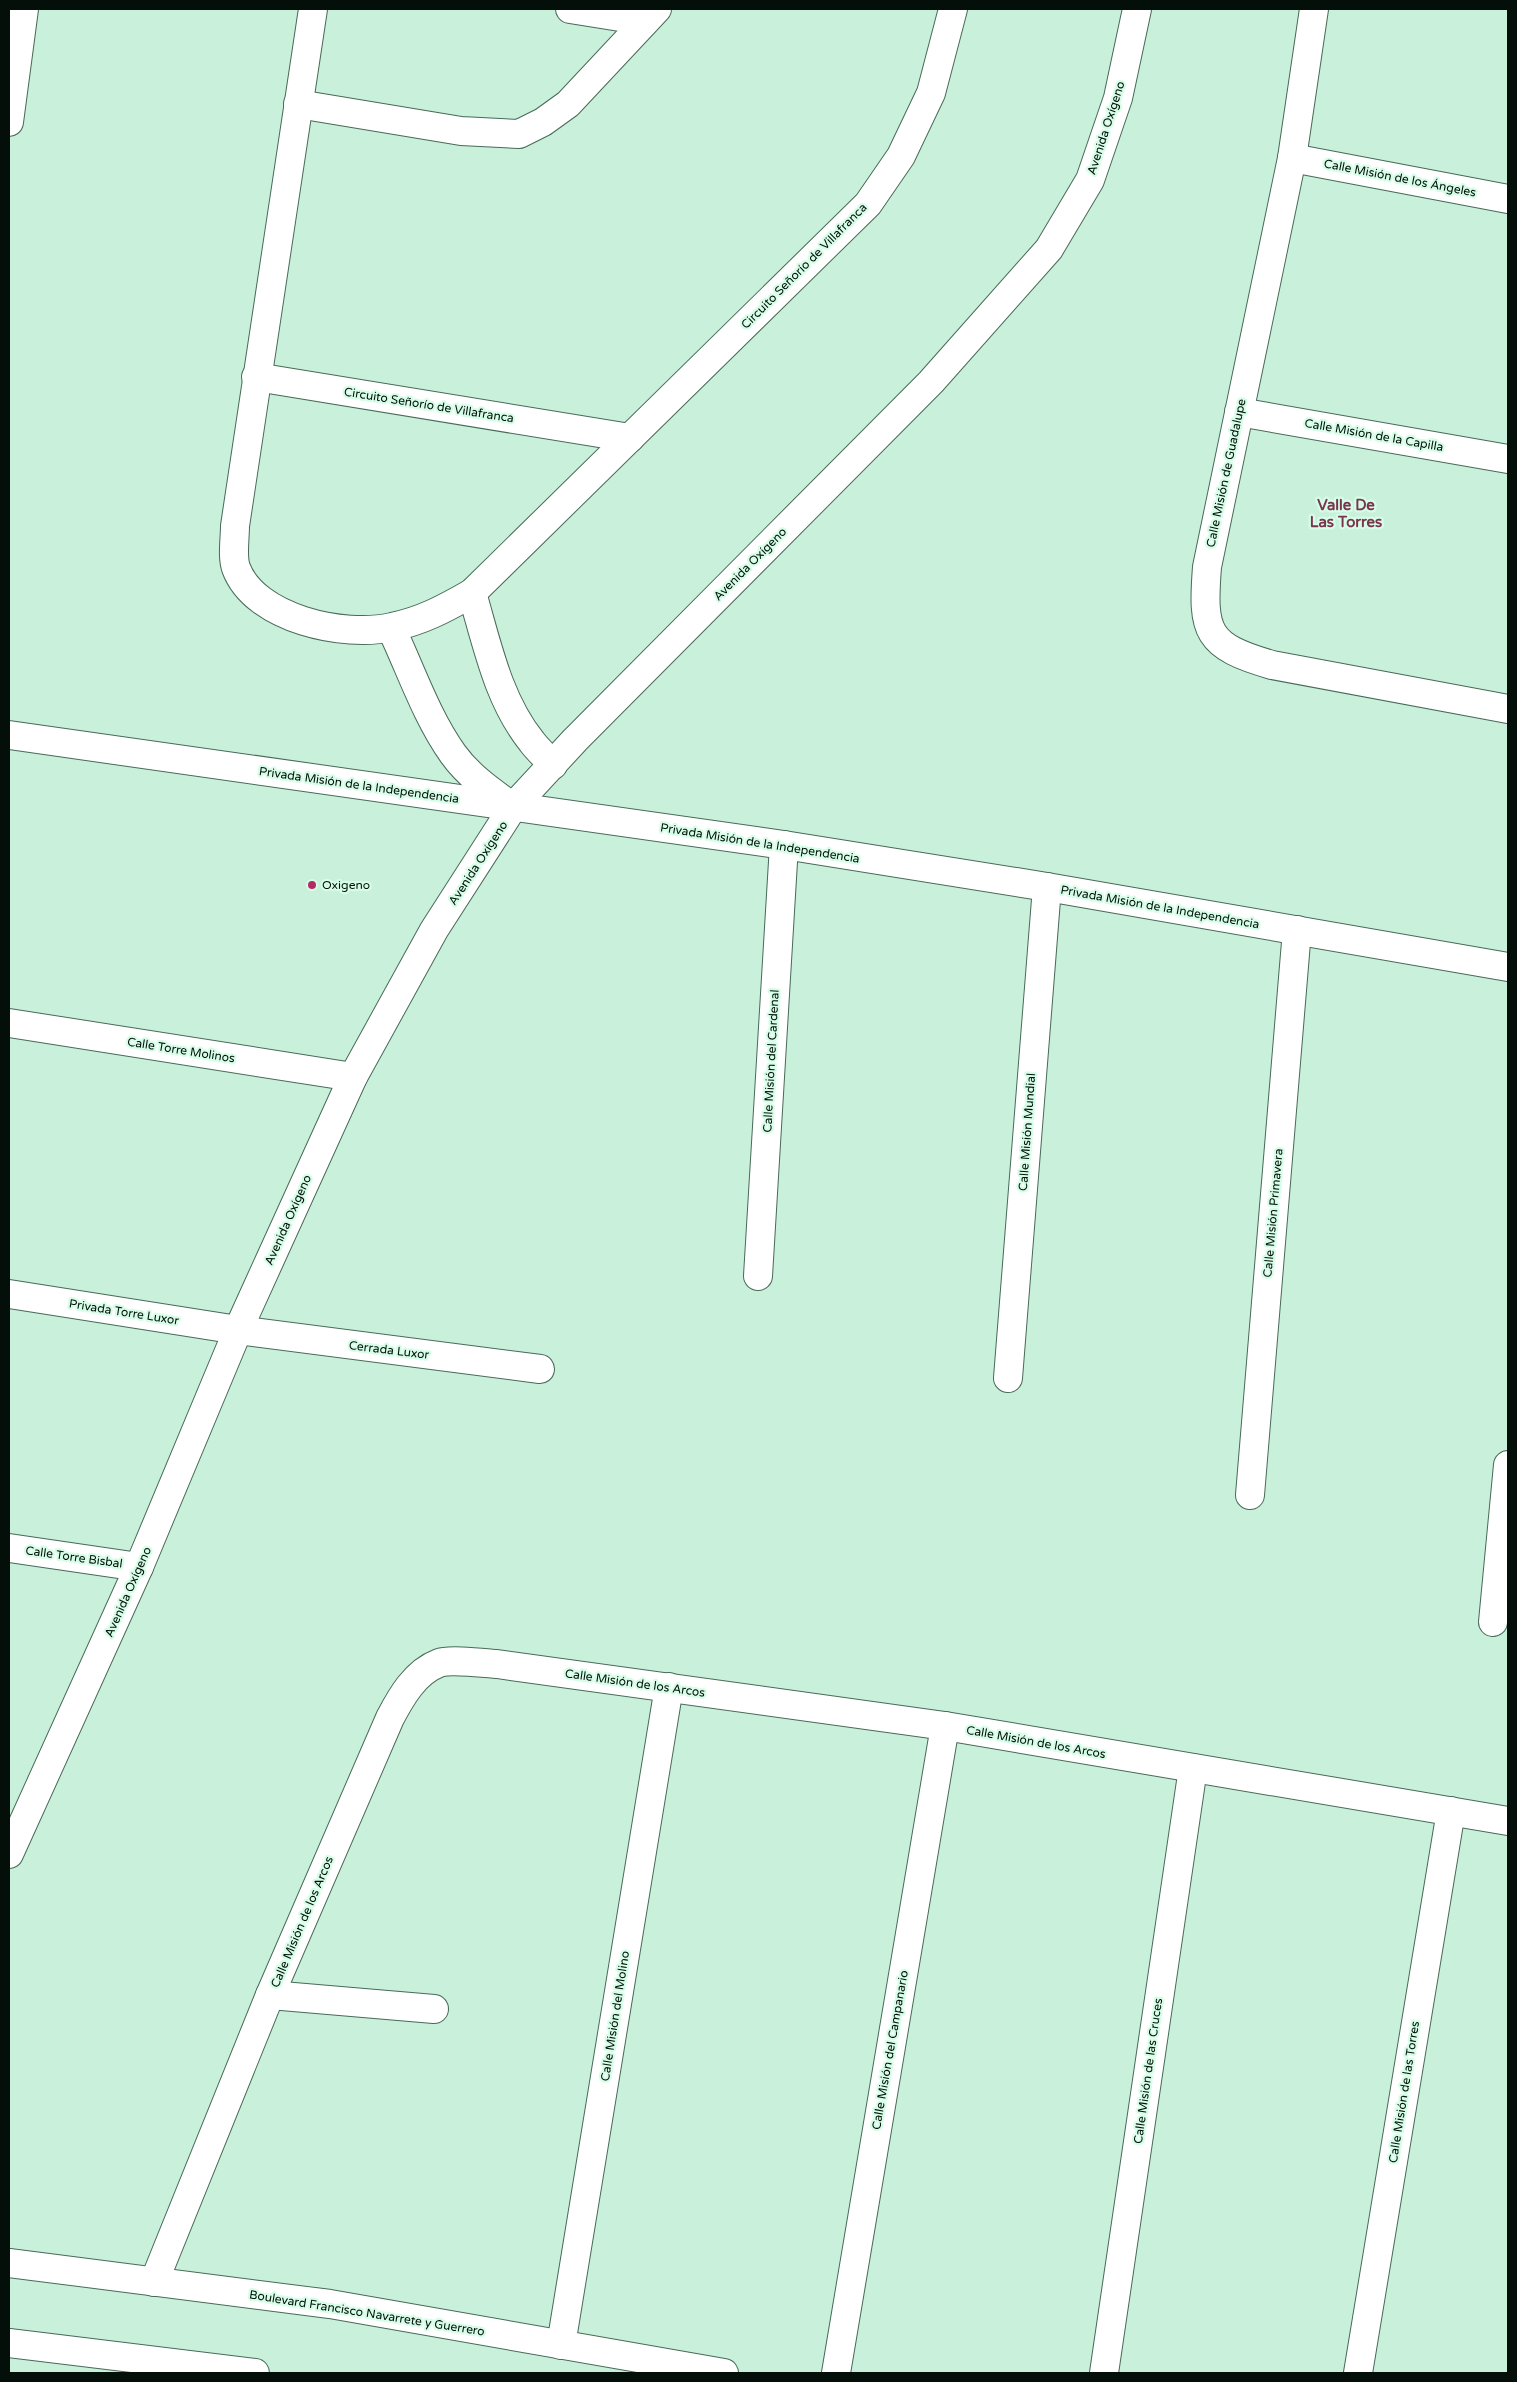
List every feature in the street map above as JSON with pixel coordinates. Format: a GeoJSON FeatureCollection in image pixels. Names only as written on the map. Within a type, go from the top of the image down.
{"type":"FeatureCollection","features":[{"type":"Feature","properties":{"kind":"street"},"geometry":{"type":"LineString","coordinates":[[9,122],[24,9]]}},
{"type":"Feature","properties":{"kind":"street","name":"Circuito Señorío de Villafranca"},"geometry":{"type":"LineString","coordinates":[[313,9],[234,526],[235,567],[249,591],[280,612],[316,624],[353,630],[391,628],[433,615],[472,593],[868,204],[901,156],[931,93],[953,9]]}},
{"type":"Feature","properties":{"kind":"street"},"geometry":{"type":"LineString","coordinates":[[570,9],[651,15]]}},
{"type":"Feature","properties":{"kind":"street","name":"Avenida Oxígeno"},"geometry":{"type":"LineString","coordinates":[[9,1854],[17,1818],[139,1567],[238,1330],[353,1077],[434,930],[513,807],[589,726],[931,382],[1049,249],[1090,180],[1118,98],[1137,9]]}},
{"type":"Feature","properties":{"kind":"street","name":"Calle Misión de Guadalupe"},"geometry":{"type":"LineString","coordinates":[[1314,9],[1292,158],[1207,567],[1205,591],[1207,624],[1220,643],[1241,656],[1272,665],[1508,709]]}},
{"type":"Feature","properties":{"kind":"street"},"geometry":{"type":"LineString","coordinates":[[298,104],[461,131],[518,134],[543,122],[568,104],[651,15]]}},
{"type":"Feature","properties":{"kind":"street","name":"Calle Misión de los Ángeles"},"geometry":{"type":"LineString","coordinates":[[1292,158],[1508,199]]}},
{"type":"Feature","properties":{"kind":"street","name":"Circuito Señorío de Villafranca"},"geometry":{"type":"LineString","coordinates":[[256,377],[630,438]]}},
{"type":"Feature","properties":{"kind":"street","name":"Calle Misión de la Capilla"},"geometry":{"type":"LineString","coordinates":[[1239,412],[1508,459]]}},
{"type":"Feature","properties":{"kind":"street"},"geometry":{"type":"LineString","coordinates":[[472,593],[502,691],[515,718],[532,743],[553,765]]}},
{"type":"Feature","properties":{"kind":"street"},"geometry":{"type":"LineString","coordinates":[[391,628],[433,722],[454,756],[481,784],[513,807]]}},
{"type":"Feature","properties":{"kind":"street","name":"Privada Misión de la Independencia"},"geometry":{"type":"LineString","coordinates":[[9,735],[784,846],[1047,887],[1508,967]]}},
{"type":"Feature","properties":{"kind":"street","name":"Calle Misión del Cardenal"},"geometry":{"type":"LineString","coordinates":[[758,1276],[784,846]]}},
{"type":"Feature","properties":{"kind":"street","name":"Calle Misión Mundial"},"geometry":{"type":"LineString","coordinates":[[1008,1378],[1047,887]]}},
{"type":"Feature","properties":{"kind":"street","name":"Calle Misión Primavera"},"geometry":{"type":"LineString","coordinates":[[1250,1495],[1297,930]]}},
{"type":"Feature","properties":{"kind":"street","name":"Calle Torre Molinos"},"geometry":{"type":"LineString","coordinates":[[9,1023],[353,1077]]}},
{"type":"Feature","properties":{"kind":"street","name":"Privada Torre Luxor"},"geometry":{"type":"LineString","coordinates":[[9,1294],[238,1330]]}},
{"type":"Feature","properties":{"kind":"street","name":"Cerrada Luxor"},"geometry":{"type":"LineString","coordinates":[[238,1330],[540,1369]]}},
{"type":"Feature","properties":{"kind":"street"},"geometry":{"type":"LineString","coordinates":[[1493,1622],[1508,1465]]}},
{"type":"Feature","properties":{"kind":"street","name":"Calle Torre Bisbal"},"geometry":{"type":"LineString","coordinates":[[9,1548],[139,1567]]}},
{"type":"Feature","properties":{"kind":"street","name":"Calle Misión de los Arcos"},"geometry":{"type":"LineString","coordinates":[[154,2282],[270,1995],[390,1718],[405,1691],[423,1673],[440,1663],[497,1664],[944,1726],[1508,1820]]}},
{"type":"Feature","properties":{"kind":"street","name":"Calle Misión del Molino"},"geometry":{"type":"LineString","coordinates":[[561,2345],[669,1687]]}},
{"type":"Feature","properties":{"kind":"street","name":"Calle Misión del Campanario"},"geometry":{"type":"LineString","coordinates":[[836,2373],[944,1726]]}},
{"type":"Feature","properties":{"kind":"street","name":"Calle Misión de las Cruces"},"geometry":{"type":"LineString","coordinates":[[1104,2373],[1193,1768]]}},
{"type":"Feature","properties":{"kind":"street","name":"Calle Misión de las Torres"},"geometry":{"type":"LineString","coordinates":[[1358,2373],[1451,1811]]}},
{"type":"Feature","properties":{"kind":"street"},"geometry":{"type":"LineString","coordinates":[[270,1995],[434,2009]]}},
{"type":"Feature","properties":{"kind":"street","name":"Boulevard Francisco Navarrete y Guerrero"},"geometry":{"type":"LineString","coordinates":[[9,2263],[330,2304],[724,2373]]}},
{"type":"Feature","properties":{"kind":"street"},"geometry":{"type":"LineString","coordinates":[[9,2343],[255,2373]]}},
{"type":"Feature","properties":{"kind":"place","name":"Oxigeno"},"geometry":{"type":"Point","coordinates":[312,885]}},
{"type":"Feature","properties":{"kind":"district","name":"Valle De Las Torres"},"geometry":{"type":"Point","coordinates":[1346,514]}}]}
